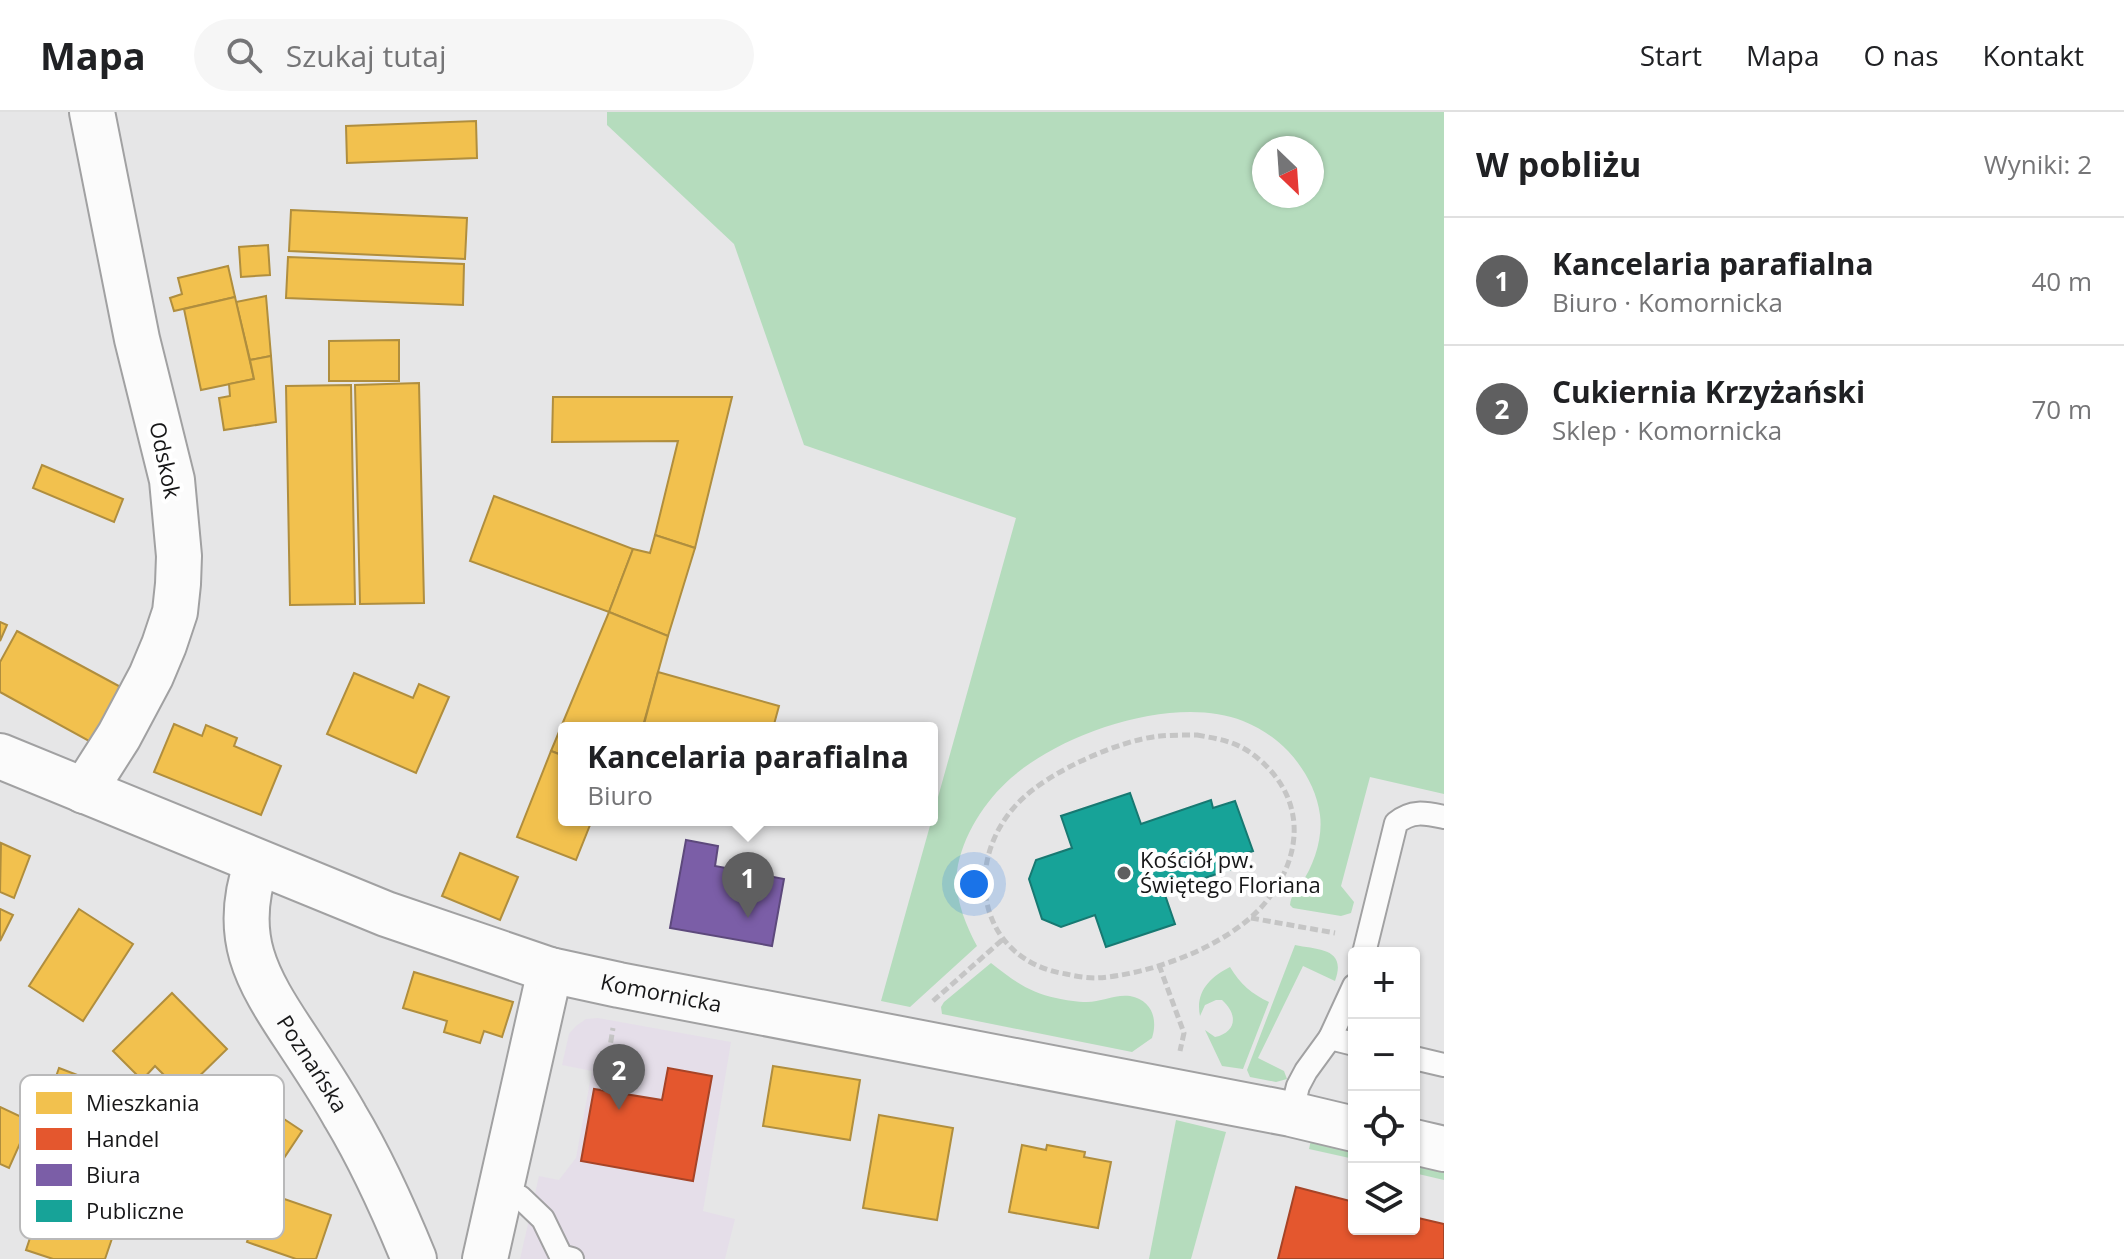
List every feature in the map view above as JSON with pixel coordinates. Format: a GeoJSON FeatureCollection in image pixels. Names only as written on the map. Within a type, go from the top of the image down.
{"type":"FeatureCollection","features":[{"type":"Feature","properties":{"kind":"street","name":"Odskok"},"geometry":{"type":"LineString","coordinates":[[84,791],[137,704],[164,645],[175,612],[179,556],[172,480],[137,339],[92,112]]}},
{"type":"Feature","properties":{"kind":"street","name":"Komornicka"},"geometry":{"type":"LineString","coordinates":[[0,756],[386,914],[550,970],[1348,1128]]}},
{"type":"Feature","properties":{"kind":"street","name":"Poznańska"},"geometry":{"type":"LineString","coordinates":[[257,862],[246,901],[252,958],[262,985],[363,1145],[414,1259]]}},
{"type":"Feature","properties":{"kind":"street"},"geometry":{"type":"LineString","coordinates":[[485,1259],[550,970]]}},
{"type":"Feature","properties":{"kind":"street"},"geometry":{"type":"LineString","coordinates":[[1420,1143],[1444,1149]]}},
{"type":"Feature","properties":{"kind":"lane"},"geometry":{"type":"LineString","coordinates":[[1366,946],[1396,823],[1413,813],[1444,817]]}},
{"type":"Feature","properties":{"kind":"lane"},"geometry":{"type":"LineString","coordinates":[[1291,1114],[1298,1086],[1330,1038],[1348,999]]}},
{"type":"Feature","properties":{"kind":"lane"},"geometry":{"type":"LineString","coordinates":[[1330,1038],[1348,1042]]}},
{"type":"Feature","properties":{"kind":"lane"},"geometry":{"type":"LineString","coordinates":[[1420,1059],[1443,1062]]}},
{"type":"Feature","properties":{"kind":"lane"},"geometry":{"type":"LineString","coordinates":[[501,1193],[520,1197],[543,1219],[561,1256],[572,1259]]}},
{"type":"Feature","properties":{"kind":"path"},"geometry":{"type":"LineString","coordinates":[[1197,735],[1232,743],[1258,757],[1290,798],[1295,825],[1293,851],[1282,877],[1265,903],[1250,918],[1211,945],[1159,965],[1094,978],[1036,967],[1002,940],[991,918],[984,893],[986,862],[998,830],[1018,803],[1040,784],[1076,764],[1115,746],[1158,736],[1197,735]]}},
{"type":"Feature","properties":{"kind":"path"},"geometry":{"type":"LineString","coordinates":[[1250,918],[1366,946]]}},
{"type":"Feature","properties":{"kind":"path"},"geometry":{"type":"LineString","coordinates":[[926,1006],[1002,940]]}},
{"type":"Feature","properties":{"kind":"path"},"geometry":{"type":"LineString","coordinates":[[1159,965],[1184,1033],[1179,1055]]}},
{"type":"Feature","properties":{"kind":"path"},"geometry":{"type":"LineString","coordinates":[[603,1090],[614,1024]]}},
{"type":"Feature","properties":{"kind":"shaded area"},"geometry":{"type":"Polygon","coordinates":[[[598,1018],[731,1042],[703,1211],[735,1219],[725,1259],[520,1259],[539,1176],[559,1180],[576,1158],[592,1071],[562,1065],[569,1034],[586,1019],[598,1018]]]}},
{"type":"Feature","properties":{"kind":"green space"},"geometry":{"type":"Polygon","coordinates":[[[607,112],[1444,112],[1444,794],[1370,777],[1341,886],[1354,902],[1351,913],[1341,916],[1293,908],[1290,905],[1293,896],[1314,860],[1321,824],[1313,789],[1299,765],[1278,742],[1243,721],[1216,714],[1186,712],[1121,722],[1090,733],[1033,761],[1011,778],[984,808],[969,832],[957,871],[957,890],[961,910],[977,946],[910,1007],[881,1001],[930,826],[938,826],[938,797],[1016,518],[804,445],[734,244],[607,125],[607,112]]]}},
{"type":"Feature","properties":{"kind":"green space"},"geometry":{"type":"Polygon","coordinates":[[[1295,945],[1334,956],[1338,970],[1335,981],[1303,966],[1258,1058],[1284,1071],[1287,1079],[1276,1082],[1250,1077],[1247,1070],[1295,945]]]}},
{"type":"Feature","properties":{"kind":"green space"},"geometry":{"type":"Polygon","coordinates":[[[991,963],[1021,985],[1056,998],[1087,1002],[1119,996],[1138,998],[1152,1011],[1152,1038],[1132,1052],[942,1014],[944,1002],[991,963]]]}},
{"type":"Feature","properties":{"kind":"green space"},"geometry":{"type":"Polygon","coordinates":[[[1230,967],[1247,988],[1269,1002],[1243,1069],[1222,1066],[1205,1030],[1215,1037],[1228,1031],[1233,1017],[1227,1005],[1222,1000],[1216,1000],[1205,1005],[1200,1016],[1200,1000],[1206,986],[1230,967]]]}},
{"type":"Feature","properties":{"kind":"green space"},"geometry":{"type":"Polygon","coordinates":[[[1176,1120],[1226,1132],[1191,1259],[1149,1259],[1176,1120]]]}},
{"type":"Feature","properties":{"kind":"green space"},"geometry":{"type":"Polygon","coordinates":[[[1311,1140],[1348,1149],[1348,1158],[1309,1149],[1311,1140]]]}},
{"type":"Feature","properties":{"kind":"green space"},"geometry":{"type":"Polygon","coordinates":[[[1420,1165],[1444,1171],[1444,1180],[1420,1174],[1420,1165]]]}},
{"type":"Feature","properties":{"kind":"building: Mieszkania"},"geometry":{"type":"Polygon","coordinates":[[[476,121],[477,158],[347,163],[346,126],[476,121]]]}},
{"type":"Feature","properties":{"kind":"building: Mieszkania"},"geometry":{"type":"Polygon","coordinates":[[[291,210],[467,218],[465,259],[289,251],[291,210]]]}},
{"type":"Feature","properties":{"kind":"building: Mieszkania"},"geometry":{"type":"Polygon","coordinates":[[[268,245],[270,275],[241,277],[239,247],[268,245]]]}},
{"type":"Feature","properties":{"kind":"building: Mieszkania"},"geometry":{"type":"Polygon","coordinates":[[[288,257],[464,264],[463,305],[286,298],[288,257]]]}},
{"type":"Feature","properties":{"kind":"building: Mieszkania"},"geometry":{"type":"Polygon","coordinates":[[[228,266],[235,297],[174,311],[170,298],[182,294],[178,278],[228,266]]]}},
{"type":"Feature","properties":{"kind":"building: Mieszkania"},"geometry":{"type":"Polygon","coordinates":[[[266,296],[271,356],[250,360],[236,302],[266,296]]]}},
{"type":"Feature","properties":{"kind":"building: Mieszkania"},"geometry":{"type":"Polygon","coordinates":[[[235,297],[254,379],[201,390],[184,309],[235,297]]]}},
{"type":"Feature","properties":{"kind":"building: Mieszkania"},"geometry":{"type":"Polygon","coordinates":[[[399,340],[399,381],[329,381],[329,341],[399,340]]]}},
{"type":"Feature","properties":{"kind":"building: Mieszkania"},"geometry":{"type":"Polygon","coordinates":[[[271,356],[276,422],[224,430],[219,398],[230,396],[229,384],[254,379],[250,360],[271,356]]]}},
{"type":"Feature","properties":{"kind":"building: Mieszkania"},"geometry":{"type":"Polygon","coordinates":[[[419,383],[424,603],[360,604],[355,385],[419,383]]]}},
{"type":"Feature","properties":{"kind":"building: Mieszkania"},"geometry":{"type":"Polygon","coordinates":[[[351,385],[355,604],[290,605],[286,386],[351,385]]]}},
{"type":"Feature","properties":{"kind":"building: Mieszkania"},"geometry":{"type":"Polygon","coordinates":[[[553,397],[732,397],[695,548],[655,535],[678,441],[552,442],[553,397]]]}},
{"type":"Feature","properties":{"kind":"building: Mieszkania"},"geometry":{"type":"Polygon","coordinates":[[[42,465],[123,499],[114,522],[33,488],[42,465]]]}},
{"type":"Feature","properties":{"kind":"building: Mieszkania"},"geometry":{"type":"Polygon","coordinates":[[[494,496],[633,549],[609,612],[470,561],[494,496]]]}},
{"type":"Feature","properties":{"kind":"building: Mieszkania"},"geometry":{"type":"Polygon","coordinates":[[[655,535],[695,548],[668,636],[609,612],[633,549],[650,553],[655,535]]]}},
{"type":"Feature","properties":{"kind":"building: Mieszkania"},"geometry":{"type":"Polygon","coordinates":[[[609,612],[668,636],[645,722],[563,722],[609,612]]]}},
{"type":"Feature","properties":{"kind":"building: Mieszkania"},"geometry":{"type":"Polygon","coordinates":[[[0,622],[7,625],[0,641],[0,622]]]}},
{"type":"Feature","properties":{"kind":"building: Mieszkania"},"geometry":{"type":"Polygon","coordinates":[[[17,631],[128,691],[98,746],[0,692],[0,662],[17,631]]]}},
{"type":"Feature","properties":{"kind":"building: Mieszkania"},"geometry":{"type":"Polygon","coordinates":[[[658,672],[779,706],[775,722],[645,722],[658,672]]]}},
{"type":"Feature","properties":{"kind":"building: Mieszkania"},"geometry":{"type":"Polygon","coordinates":[[[354,673],[413,698],[419,684],[449,697],[416,773],[327,734],[354,673]]]}},
{"type":"Feature","properties":{"kind":"building: Mieszkania"},"geometry":{"type":"Polygon","coordinates":[[[174,724],[202,736],[206,725],[237,738],[234,746],[281,766],[261,815],[154,772],[174,724]]]}},
{"type":"Feature","properties":{"kind":"building: Mieszkania"},"geometry":{"type":"Polygon","coordinates":[[[558,734],[558,754],[551,751],[558,734]]]}},
{"type":"Feature","properties":{"kind":"building: Mieszkania"},"geometry":{"type":"Polygon","coordinates":[[[551,751],[558,754],[558,826],[590,826],[576,860],[517,837],[551,751]]]}},
{"type":"Feature","properties":{"kind":"building: Mieszkania"},"geometry":{"type":"Polygon","coordinates":[[[1,843],[30,856],[14,898],[0,892],[1,843]]]}},
{"type":"Feature","properties":{"kind":"building: Mieszkania"},"geometry":{"type":"Polygon","coordinates":[[[460,853],[518,877],[500,920],[442,896],[460,853]]]}},
{"type":"Feature","properties":{"kind":"building: Mieszkania"},"geometry":{"type":"Polygon","coordinates":[[[0,909],[13,915],[0,941],[0,909]]]}},
{"type":"Feature","properties":{"kind":"building: Mieszkania"},"geometry":{"type":"Polygon","coordinates":[[[79,909],[133,944],[83,1021],[29,986],[79,909]]]}},
{"type":"Feature","properties":{"kind":"building: Mieszkania"},"geometry":{"type":"Polygon","coordinates":[[[414,972],[513,1002],[502,1037],[484,1031],[480,1043],[444,1032],[447,1021],[403,1008],[414,972]]]}},
{"type":"Feature","properties":{"kind":"building: Mieszkania"},"geometry":{"type":"Polygon","coordinates":[[[172,993],[227,1049],[200,1075],[164,1075],[155,1066],[147,1075],[137,1075],[113,1051],[172,993]]]}},
{"type":"Feature","properties":{"kind":"building: Mieszkania"},"geometry":{"type":"Polygon","coordinates":[[[773,1066],[860,1080],[850,1140],[763,1126],[773,1066]]]}},
{"type":"Feature","properties":{"kind":"building: Mieszkania"},"geometry":{"type":"Polygon","coordinates":[[[59,1068],[77,1075],[57,1075],[59,1068]]]}},
{"type":"Feature","properties":{"kind":"building: Mieszkania"},"geometry":{"type":"Polygon","coordinates":[[[0,1107],[20,1116],[20,1143],[9,1168],[0,1164],[0,1107]]]}},
{"type":"Feature","properties":{"kind":"building: Mieszkania"},"geometry":{"type":"Polygon","coordinates":[[[879,1115],[953,1128],[937,1220],[863,1208],[879,1115]]]}},
{"type":"Feature","properties":{"kind":"building: Mieszkania"},"geometry":{"type":"Polygon","coordinates":[[[284,1119],[302,1131],[284,1158],[284,1119]]]}},
{"type":"Feature","properties":{"kind":"building: Mieszkania"},"geometry":{"type":"Polygon","coordinates":[[[1022,1145],[1046,1150],[1047,1145],[1085,1152],[1084,1157],[1111,1162],[1098,1228],[1009,1212],[1022,1145]]]}},
{"type":"Feature","properties":{"kind":"building: Mieszkania"},"geometry":{"type":"Polygon","coordinates":[[[284,1199],[331,1215],[316,1259],[296,1259],[247,1242],[248,1239],[284,1239],[284,1199]]]}},
{"type":"Feature","properties":{"kind":"building: Mieszkania"},"geometry":{"type":"Polygon","coordinates":[[[30,1239],[112,1239],[105,1259],[53,1259],[26,1250],[30,1239]]]}},
{"type":"Feature","properties":{"kind":"building: Handel"},"geometry":{"type":"Polygon","coordinates":[[[668,1068],[712,1076],[693,1181],[581,1161],[594,1089],[662,1100],[668,1068]]]}},
{"type":"Feature","properties":{"kind":"building: Handel"},"geometry":{"type":"Polygon","coordinates":[[[1296,1187],[1348,1200],[1348,1235],[1420,1235],[1420,1218],[1444,1224],[1444,1259],[1278,1259],[1296,1187]]]}},
{"type":"Feature","properties":{"kind":"building: Biura"},"geometry":{"type":"Polygon","coordinates":[[[686,840],[718,846],[715,866],[784,879],[772,946],[670,928],[686,840]]]}},
{"type":"Feature","properties":{"kind":"building: Publiczne","name":"Kościół pw. Świętego Floriana"},"geometry":{"type":"Polygon","coordinates":[[[1130,793],[1141,824],[1211,800],[1213,808],[1235,801],[1253,851],[1231,858],[1234,868],[1164,892],[1175,924],[1106,947],[1095,915],[1061,927],[1042,919],[1029,879],[1036,860],[1072,848],[1061,816],[1130,793]]]}},
{"type":"Feature","properties":{"kind":"place","name":"Kościół pw. Świętego Floriana"},"geometry":{"type":"Point","coordinates":[1124,873]}},
{"type":"Feature","properties":{"kind":"place","name":"Kancelaria parafialna"},"geometry":{"type":"Point","coordinates":[748,918]}},
{"type":"Feature","properties":{"kind":"place","name":"Cukiernia Krzyżański"},"geometry":{"type":"Point","coordinates":[619,1110]}}]}
